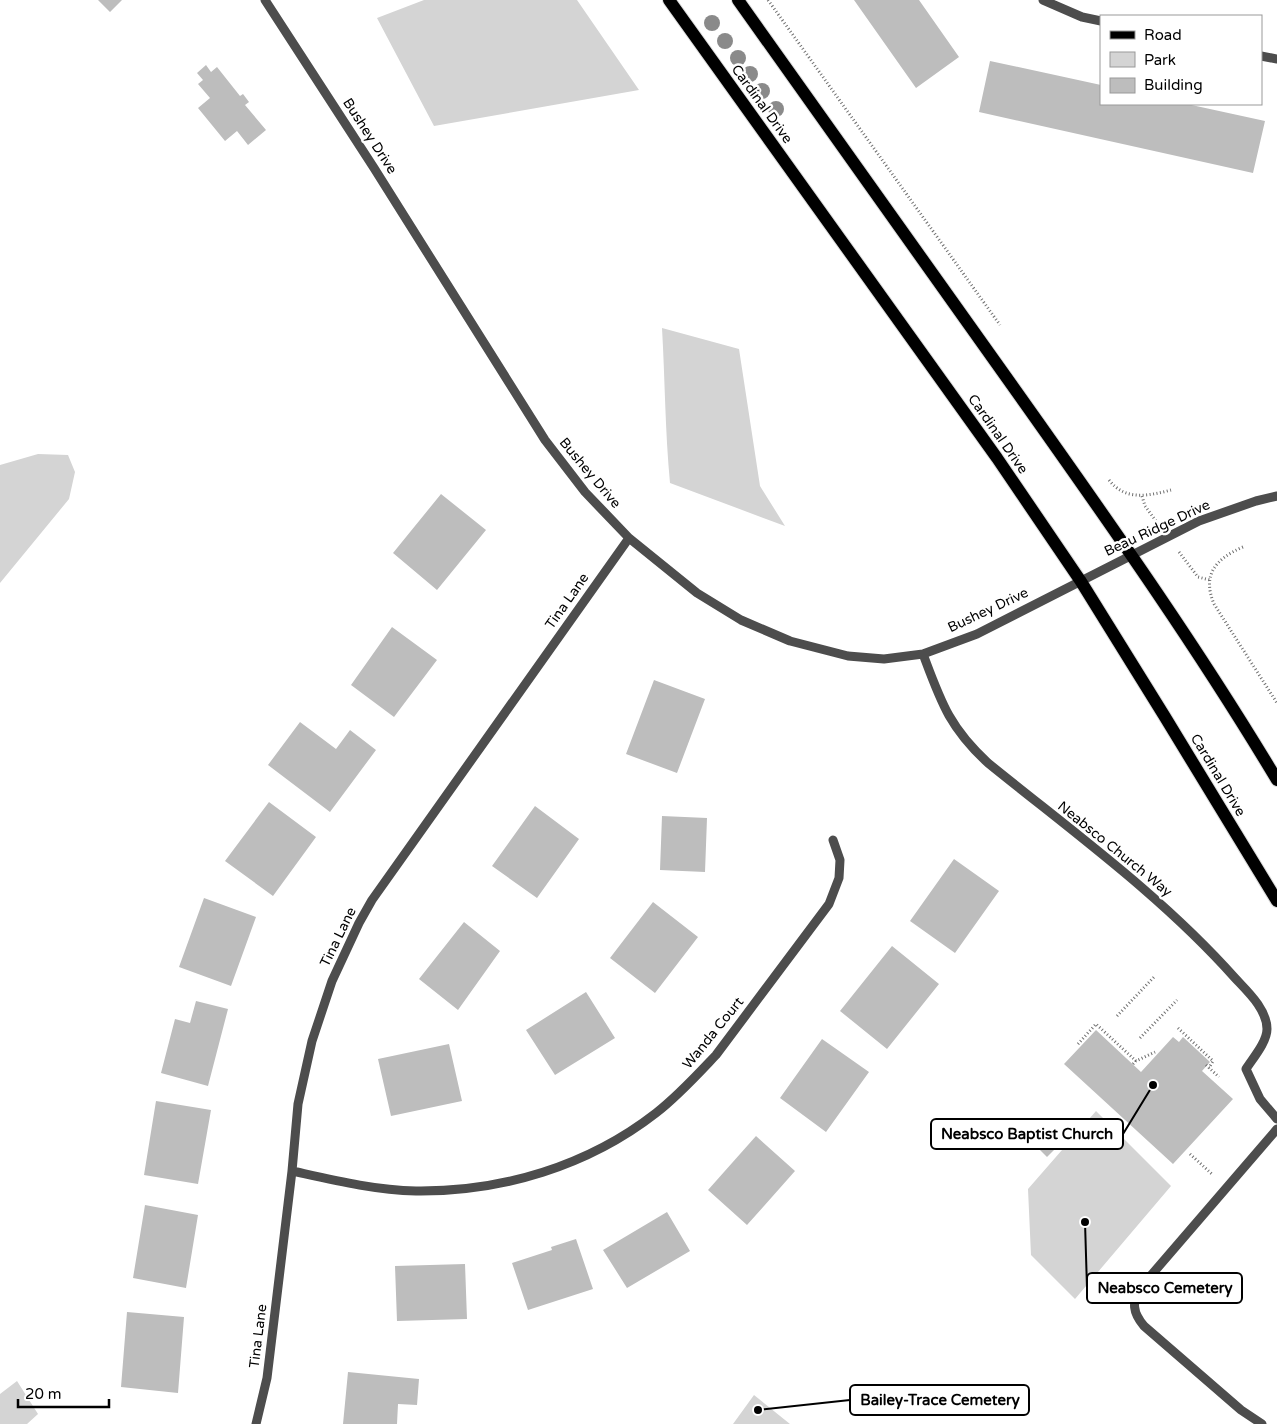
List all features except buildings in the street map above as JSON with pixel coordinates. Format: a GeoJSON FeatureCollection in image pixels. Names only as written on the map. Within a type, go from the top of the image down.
{"type":"FeatureCollection","features":[{"type":"Feature","properties":{"kind":"main road","name":"Cardinal Drive"},"geometry":{"type":"LineString","coordinates":[[670,0],[997,458],[1080,580],[1166,717],[1277,901]]}},
{"type":"Feature","properties":{"kind":"main road"},"geometry":{"type":"LineString","coordinates":[[738,0],[916,248],[1131,554],[1248,732],[1277,780]]}},
{"type":"Feature","properties":{"kind":"street","name":"Bushey Drive"},"geometry":{"type":"LineString","coordinates":[[265,0],[379,176],[545,440],[585,492],[630,538],[696,593],[741,620],[790,641],[848,656],[884,659],[923,654],[976,634],[1080,580]]}},
{"type":"Feature","properties":{"kind":"street"},"geometry":{"type":"LineString","coordinates":[[1043,0],[1082,17],[1100,21]]}},
{"type":"Feature","properties":{"kind":"street"},"geometry":{"type":"LineString","coordinates":[[1262,56],[1277,59]]}},
{"type":"Feature","properties":{"kind":"street","name":"Beau Ridge Drive"},"geometry":{"type":"LineString","coordinates":[[1080,580],[1199,520],[1277,496]]}},
{"type":"Feature","properties":{"kind":"street","name":"Tina Lane"},"geometry":{"type":"LineString","coordinates":[[256,1424],[267,1378],[292,1171],[298,1104],[312,1041],[332,981],[372,900],[630,538]]}},
{"type":"Feature","properties":{"kind":"street","name":"Neabsco Church Way"},"geometry":{"type":"LineString","coordinates":[[923,654],[942,704],[965,740],[988,763],[1156,899],[1206,946],[1251,996],[1262,1014],[1267,1028],[1264,1040],[1246,1069],[1260,1099],[1277,1119]]}},
{"type":"Feature","properties":{"kind":"street","name":"Wanda Court"},"geometry":{"type":"LineString","coordinates":[[292,1171],[359,1186],[415,1191],[472,1188],[516,1181],[566,1165],[613,1142],[656,1113],[695,1078],[716,1055],[829,904],[839,878],[840,860],[833,840]]}},
{"type":"Feature","properties":{"kind":"street"},"geometry":{"type":"LineString","coordinates":[[1262,1424],[1241,1410],[1185,1364],[1144,1326],[1135,1313],[1134,1299],[1141,1287],[1277,1129]]}},
{"type":"Feature","properties":{"kind":"path"},"geometry":{"type":"LineString","coordinates":[[768,0],[1002,328]]}},
{"type":"Feature","properties":{"kind":"path"},"geometry":{"type":"LineString","coordinates":[[1104,474],[1115,487],[1128,494],[1142,496],[1171,490]]}},
{"type":"Feature","properties":{"kind":"path"},"geometry":{"type":"LineString","coordinates":[[1142,496],[1144,506]]}},
{"type":"Feature","properties":{"kind":"path"},"geometry":{"type":"LineString","coordinates":[[1243,547],[1222,558],[1214,568],[1209,590],[1214,604],[1277,703]]}},
{"type":"Feature","properties":{"kind":"path"},"geometry":{"type":"LineString","coordinates":[[1198,577],[1210,580]]}},
{"type":"Feature","properties":{"kind":"path"},"geometry":{"type":"LineString","coordinates":[[1117,1016],[1154,977]]}},
{"type":"Feature","properties":{"kind":"path"},"geometry":{"type":"LineString","coordinates":[[1140,1038],[1177,1000]]}},
{"type":"Feature","properties":{"kind":"path"},"geometry":{"type":"LineString","coordinates":[[1078,1044],[1096,1024],[1135,1063],[1155,1052]]}},
{"type":"Feature","properties":{"kind":"path"},"geometry":{"type":"LineString","coordinates":[[1178,1028],[1213,1061],[1208,1067],[1219,1077]]}},
{"type":"Feature","properties":{"kind":"path"},"geometry":{"type":"LineString","coordinates":[[1190,1154],[1226,1188]]}},
{"type":"Feature","properties":{"kind":"green space"},"geometry":{"type":"Polygon","coordinates":[[[424,0],[577,0],[639,90],[434,126],[377,18],[424,0]]]}},
{"type":"Feature","properties":{"kind":"green space"},"geometry":{"type":"Polygon","coordinates":[[[662,328],[739,349],[760,486],[785,526],[670,483],[662,328]]]}},
{"type":"Feature","properties":{"kind":"green space"},"geometry":{"type":"Polygon","coordinates":[[[38,454],[68,455],[75,472],[69,499],[0,583],[0,465],[38,454]]]}},
{"type":"Feature","properties":{"kind":"green space"},"geometry":{"type":"Polygon","coordinates":[[[1096,1111],[1171,1186],[1075,1299],[1031,1255],[1028,1189],[1096,1111]]]}},
{"type":"Feature","properties":{"kind":"green space"},"geometry":{"type":"Polygon","coordinates":[[[17,1381],[38,1414],[27,1424],[0,1424],[0,1394],[17,1381]]]}},
{"type":"Feature","properties":{"kind":"green space"},"geometry":{"type":"Polygon","coordinates":[[[754,1395],[790,1424],[733,1424],[754,1395]]]}},
{"type":"Feature","properties":{"kind":"place","name":"Neabsco Baptist Church"},"geometry":{"type":"Point","coordinates":[1153,1085]}},
{"type":"Feature","properties":{"kind":"place","name":"Neabsco Cemetery"},"geometry":{"type":"Point","coordinates":[1085,1222]}},
{"type":"Feature","properties":{"kind":"place","name":"Bailey-Trace Cemetery"},"geometry":{"type":"Point","coordinates":[758,1410]}}]}
